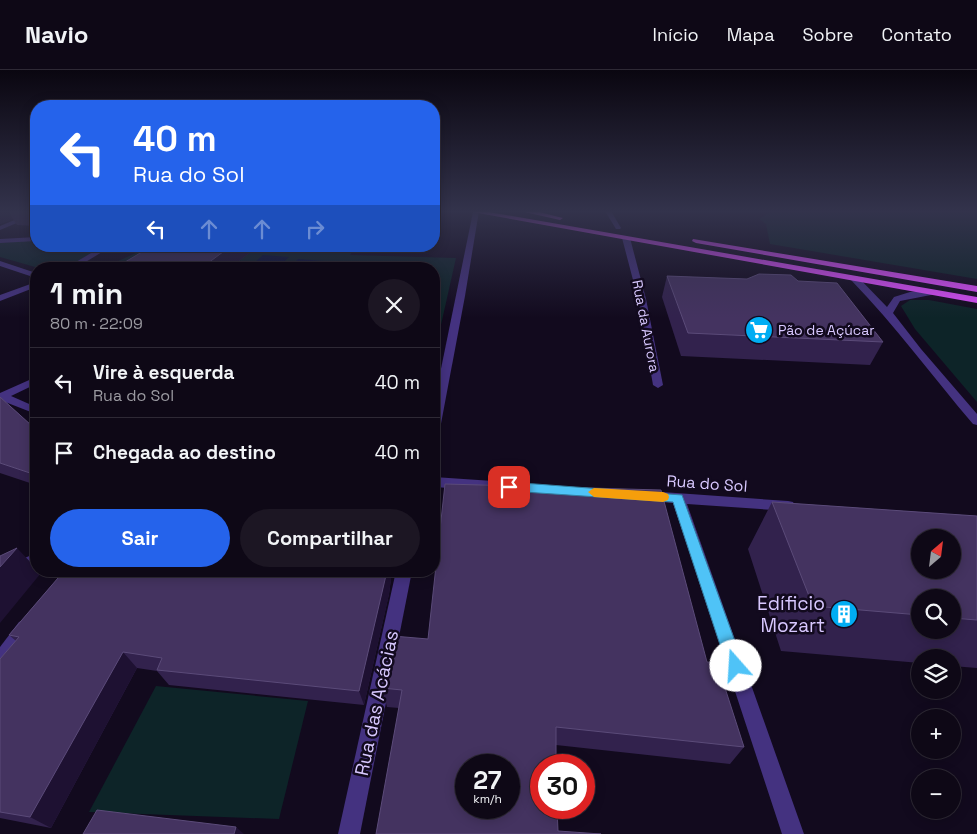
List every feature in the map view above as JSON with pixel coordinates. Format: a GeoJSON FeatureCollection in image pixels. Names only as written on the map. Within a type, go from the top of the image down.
{"type":"FeatureCollection","features":[{"type":"Feature","properties":{"kind":"main road"},"geometry":{"type":"LineString","coordinates":[[692,247],[977,300]]}},
{"type":"Feature","properties":{"kind":"main road"},"geometry":{"type":"LineString","coordinates":[[730,247],[977,289]]}},
{"type":"Feature","properties":{"kind":"street"},"geometry":{"type":"LineString","coordinates":[[440,399],[461,296],[468,247]]}},
{"type":"Feature","properties":{"kind":"street","name":"Rua da Aurora"},"geometry":{"type":"LineString","coordinates":[[629,247],[642,299],[658,385]]}},
{"type":"Feature","properties":{"kind":"street"},"geometry":{"type":"LineString","coordinates":[[80,262],[98,252]]}},
{"type":"Feature","properties":{"kind":"street"},"geometry":{"type":"LineString","coordinates":[[0,263],[30,274]]}},
{"type":"Feature","properties":{"kind":"street"},"geometry":{"type":"LineString","coordinates":[[854,278],[888,313],[917,351],[977,421]]}},
{"type":"Feature","properties":{"kind":"street"},"geometry":{"type":"LineString","coordinates":[[0,298],[30,286]]}},
{"type":"Feature","properties":{"kind":"street"},"geometry":{"type":"LineString","coordinates":[[888,313],[897,299],[910,294],[933,292]]}},
{"type":"Feature","properties":{"kind":"street"},"geometry":{"type":"LineString","coordinates":[[1,397],[30,383]]}},
{"type":"Feature","properties":{"kind":"street"},"geometry":{"type":"LineString","coordinates":[[1,397],[30,409]]}},
{"type":"Feature","properties":{"kind":"street"},"geometry":{"type":"LineString","coordinates":[[440,482],[502,486]]}},
{"type":"Feature","properties":{"kind":"street","name":"Rua do Sol"},"geometry":{"type":"LineString","coordinates":[[639,495],[798,507]]}},
{"type":"Feature","properties":{"kind":"street"},"geometry":{"type":"LineString","coordinates":[[678,498],[793,834]]}},
{"type":"Feature","properties":{"kind":"street"},"geometry":{"type":"LineString","coordinates":[[0,576],[30,562]]}},
{"type":"Feature","properties":{"kind":"street","name":"Rua das Acácias"},"geometry":{"type":"LineString","coordinates":[[349,834],[403,577]]}},
{"type":"Feature","properties":{"kind":"street"},"geometry":{"type":"LineString","coordinates":[[0,661],[33,616]]}},
{"type":"Feature","properties":{"kind":"green space"},"geometry":{"type":"Polygon","coordinates":[[[0,247],[30,247],[30,252],[94,252],[76,262],[30,262],[30,266],[0,257],[0,247]]]}},
{"type":"Feature","properties":{"kind":"green space"},"geometry":{"type":"Polygon","coordinates":[[[786,247],[977,247],[977,279],[786,247]]]}},
{"type":"Feature","properties":{"kind":"green space"},"geometry":{"type":"Polygon","coordinates":[[[138,252],[352,252],[350,255],[456,258],[440,329],[440,262],[116,262],[138,252]]]}},
{"type":"Feature","properties":{"kind":"green space"},"geometry":{"type":"Polygon","coordinates":[[[910,300],[929,300],[977,309],[977,402],[915,329],[901,306],[910,300]]]}},
{"type":"Feature","properties":{"kind":"green space"},"geometry":{"type":"Polygon","coordinates":[[[156,686],[308,701],[279,819],[89,812],[156,686]]]}},
{"type":"Feature","properties":{"kind":"shaded area"},"geometry":{"type":"Polygon","coordinates":[[[263,255],[289,257],[284,262],[255,262],[263,255]]]}},
{"type":"Feature","properties":{"kind":"shaded area"},"geometry":{"type":"Polygon","coordinates":[[[298,259],[337,262],[295,262],[298,259]]]}},
{"type":"Feature","properties":{"kind":"building"},"geometry":{"type":"Polygon","coordinates":[[[142,252],[223,252],[209,262],[125,262],[142,252]]]}},
{"type":"Feature","properties":{"kind":"building"},"geometry":{"type":"Polygon","coordinates":[[[759,274],[791,275],[798,281],[837,283],[883,342],[688,333],[667,276],[747,279],[759,274]]]}},
{"type":"Feature","properties":{"kind":"building"},"geometry":{"type":"Polygon","coordinates":[[[0,397],[30,424],[30,473],[0,463],[0,397]]]}},
{"type":"Feature","properties":{"kind":"building"},"geometry":{"type":"Polygon","coordinates":[[[445,484],[661,490],[707,662],[717,663],[744,747],[556,727],[556,754],[530,754],[530,819],[557,819],[558,831],[601,834],[376,834],[402,690],[382,688],[393,636],[428,639],[435,577],[440,577],[440,530],[445,484]]]}},
{"type":"Feature","properties":{"kind":"building"},"geometry":{"type":"Polygon","coordinates":[[[772,502],[977,516],[977,620],[961,619],[961,589],[911,589],[911,614],[813,606],[772,502]]]}},
{"type":"Feature","properties":{"kind":"building"},"geometry":{"type":"Polygon","coordinates":[[[17,548],[0,567],[0,556],[17,548]]]}},
{"type":"Feature","properties":{"kind":"building"},"geometry":{"type":"Polygon","coordinates":[[[59,577],[386,577],[359,691],[157,670],[162,658],[123,652],[30,817],[0,812],[0,659],[19,637],[9,635],[59,577]]]}},
{"type":"Feature","properties":{"kind":"building"},"geometry":{"type":"Polygon","coordinates":[[[97,810],[236,827],[234,834],[83,834],[97,810]]]}},
{"type":"Feature","properties":{"kind":"slow traffic"},"geometry":{"type":"LineString","coordinates":[[594,492],[663,497]]}},
{"type":"Feature","properties":{"kind":"place","name":"Pão de Açúcar"},"geometry":{"type":"Point","coordinates":[759,330]}},
{"type":"Feature","properties":{"kind":"place","name":"Edíficio Mozart"},"geometry":{"type":"Point","coordinates":[844,614]}},
{"type":"Feature","properties":{"kind":"route"},"geometry":{"type":"LineString","coordinates":[[509,487],[678,498],[736,666]]}}]}
